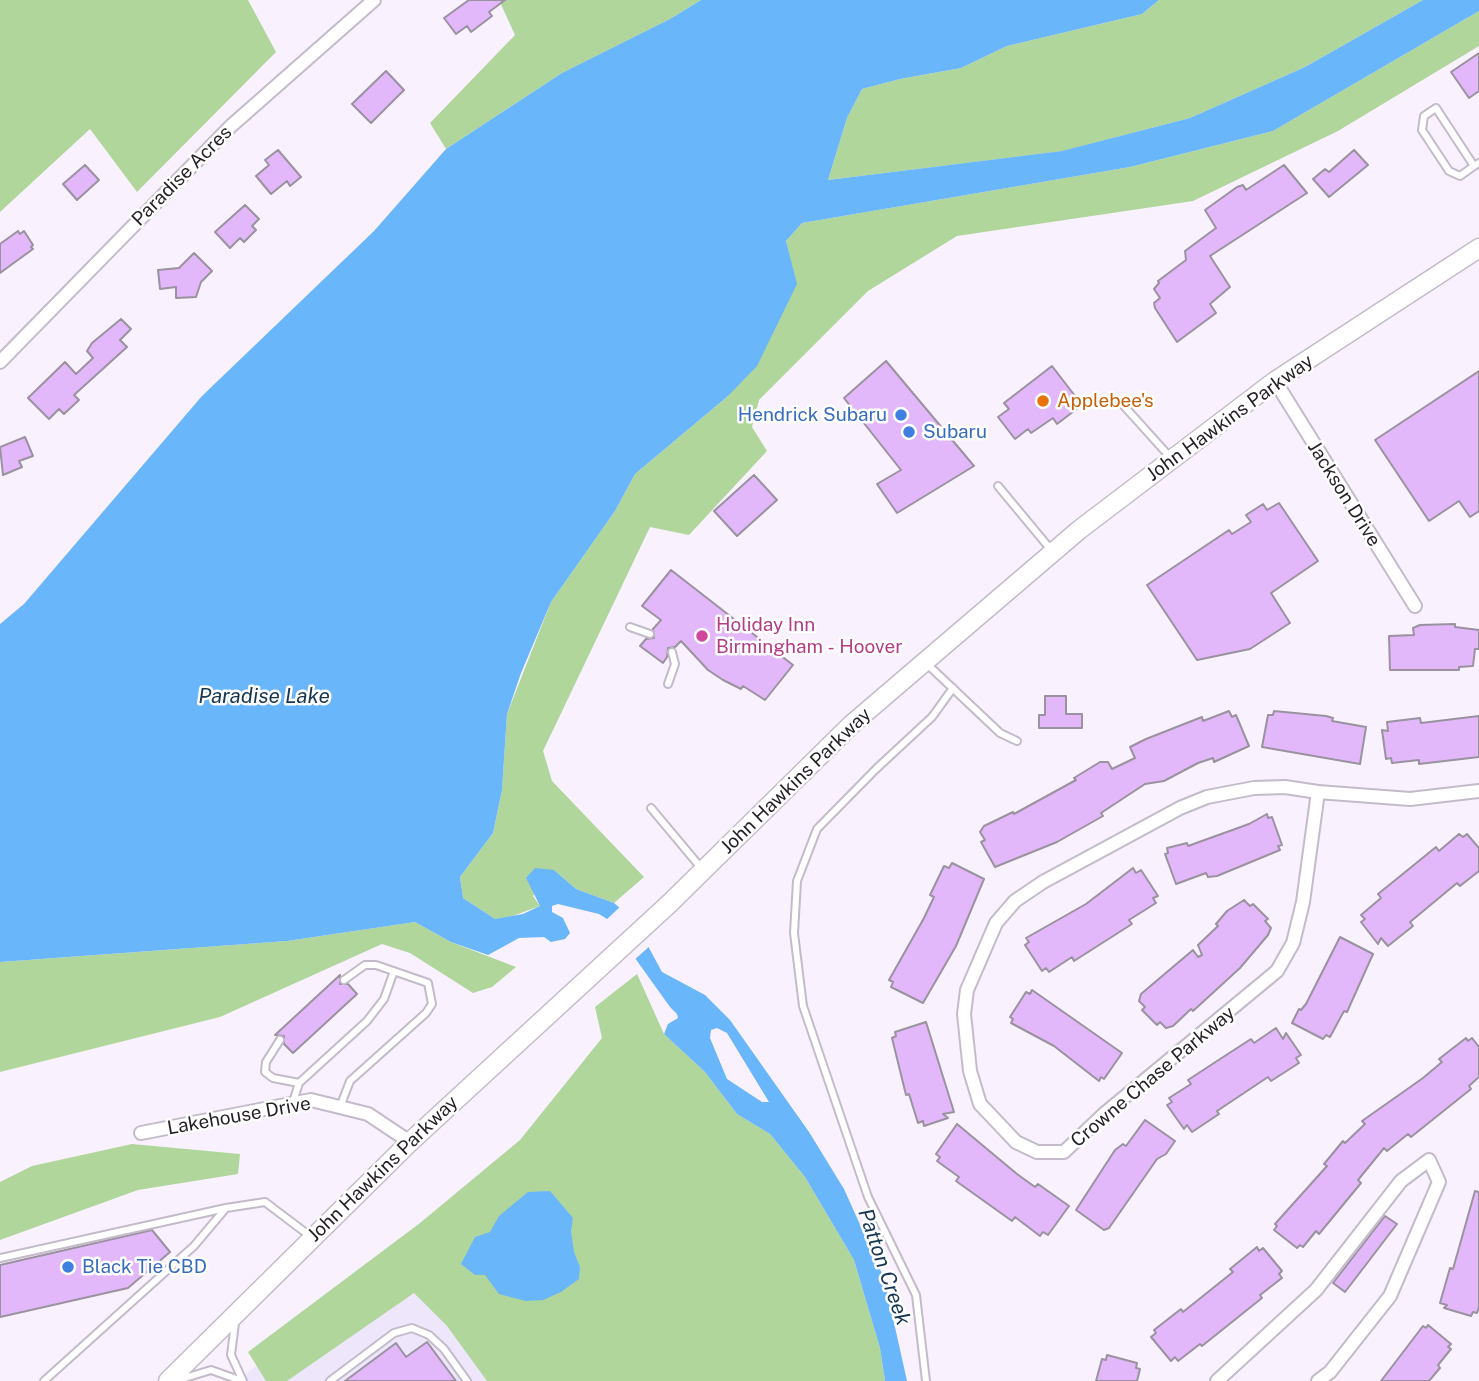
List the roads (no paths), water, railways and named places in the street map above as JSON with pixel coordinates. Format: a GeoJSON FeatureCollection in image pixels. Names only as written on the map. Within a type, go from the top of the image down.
{"type":"FeatureCollection","features":[{"type":"Feature","properties":{"kind":"main road","name":"John Hawkins Parkway"},"geometry":{"type":"LineString","coordinates":[[168,1381],[410,1142],[670,903],[852,724],[1053,552],[1172,459],[1275,381],[1479,248]]}},
{"type":"Feature","properties":{"kind":"street","name":"Paradise Acres"},"geometry":{"type":"LineString","coordinates":[[0,362],[231,126],[374,0]]}},
{"type":"Feature","properties":{"kind":"street","name":"Jackson Drive"},"geometry":{"type":"LineString","coordinates":[[1275,381],[1415,606]]}},
{"type":"Feature","properties":{"kind":"street","name":"Crowne Chase Parkway"},"geometry":{"type":"LineString","coordinates":[[1318,792],[1303,902],[1293,943],[1277,971],[1104,1114],[1064,1152],[1037,1152],[1016,1142],[997,1126],[980,1104],[970,1071],[964,1014],[967,990],[996,923],[1015,901],[1168,814],[1207,797],[1254,788],[1285,787],[1410,799],[1479,791]]}},
{"type":"Feature","properties":{"kind":"street","name":"Lakehouse Drive"},"geometry":{"type":"LineString","coordinates":[[141,1133],[311,1100],[368,1114],[410,1142]]}},
{"type":"Feature","properties":{"kind":"street"},"geometry":{"type":"LineString","coordinates":[[1217,1381],[1316,1290],[1395,1187],[1429,1160],[1439,1182],[1390,1296],[1330,1372],[1318,1381]]}},
{"type":"Feature","properties":{"kind":"lane"},"geometry":{"type":"LineString","coordinates":[[1436,108],[1476,165],[1454,176],[1422,130],[1424,116],[1436,108]]}},
{"type":"Feature","properties":{"kind":"lane"},"geometry":{"type":"LineString","coordinates":[[1124,406],[1172,459]]}},
{"type":"Feature","properties":{"kind":"lane"},"geometry":{"type":"LineString","coordinates":[[998,486],[1053,552]]}},
{"type":"Feature","properties":{"kind":"lane"},"geometry":{"type":"LineString","coordinates":[[630,627],[650,634]]}},
{"type":"Feature","properties":{"kind":"lane"},"geometry":{"type":"LineString","coordinates":[[667,684],[675,664],[672,652]]}},
{"type":"Feature","properties":{"kind":"lane"},"geometry":{"type":"LineString","coordinates":[[925,662],[1000,733],[1017,741]]}},
{"type":"Feature","properties":{"kind":"lane"},"geometry":{"type":"LineString","coordinates":[[926,1381],[916,1295],[868,1197],[803,1006],[794,933],[797,881],[817,829],[932,717],[953,688]]}},
{"type":"Feature","properties":{"kind":"lane"},"geometry":{"type":"LineString","coordinates":[[651,808],[703,870]]}},
{"type":"Feature","properties":{"kind":"lane"},"geometry":{"type":"LineString","coordinates":[[340,1107],[350,1081],[426,1013],[432,1004],[428,983],[394,971],[365,965],[344,980]]}},
{"type":"Feature","properties":{"kind":"lane"},"geometry":{"type":"LineString","coordinates":[[293,1103],[299,1083],[367,1021],[384,999],[394,971]]}},
{"type":"Feature","properties":{"kind":"lane"},"geometry":{"type":"LineString","coordinates":[[280,1040],[266,1062],[265,1072],[273,1078],[299,1083]]}},
{"type":"Feature","properties":{"kind":"lane"},"geometry":{"type":"LineString","coordinates":[[0,1258],[226,1208],[265,1202],[312,1237]]}},
{"type":"Feature","properties":{"kind":"lane"},"geometry":{"type":"LineString","coordinates":[[44,1381],[194,1246],[226,1208]]}},
{"type":"Feature","properties":{"kind":"lane"},"geometry":{"type":"LineString","coordinates":[[238,1309],[230,1348],[243,1381]]}},
{"type":"Feature","properties":{"kind":"lane"},"geometry":{"type":"LineString","coordinates":[[330,1381],[394,1332],[412,1328],[429,1335],[444,1349],[467,1381]]}},
{"type":"Feature","properties":{"kind":"lane"},"geometry":{"type":"LineString","coordinates":[[176,1381],[211,1370],[243,1381]]}},
{"type":"Feature","properties":{"kind":"water","name":"Paradise Lake"},"geometry":{"type":"Polygon","coordinates":[[[701,0],[1159,0],[1142,14],[1007,46],[961,68],[862,89],[847,118],[828,180],[1062,151],[1190,118],[1305,67],[1423,0],[1479,0],[1479,11],[1273,131],[1130,167],[802,223],[786,241],[797,284],[757,366],[728,396],[635,474],[615,511],[551,602],[521,673],[507,714],[502,790],[493,833],[460,877],[463,898],[495,919],[523,914],[540,906],[526,878],[535,868],[554,870],[576,889],[614,903],[634,920],[662,972],[705,995],[730,1020],[809,1132],[844,1189],[884,1278],[907,1381],[885,1381],[880,1348],[854,1260],[805,1177],[770,1134],[737,1114],[705,1072],[664,1034],[668,1024],[678,1018],[677,1014],[607,919],[599,914],[558,904],[552,906],[552,912],[563,918],[570,933],[565,939],[551,942],[544,937],[519,938],[488,955],[451,942],[415,922],[287,941],[0,962],[0,624],[24,604],[202,396],[374,231],[446,149],[562,73],[670,19],[701,0]],[[717,1028],[711,1030],[710,1038],[727,1079],[762,1102],[769,1102],[727,1033],[717,1028]]]}},
{"type":"Feature","properties":{"kind":"water"},"geometry":{"type":"Polygon","coordinates":[[[550,1191],[573,1218],[571,1231],[574,1252],[580,1267],[579,1279],[561,1292],[543,1300],[526,1301],[499,1294],[485,1275],[475,1275],[461,1264],[475,1237],[490,1232],[499,1216],[528,1192],[550,1191]]]}},
{"type":"Feature","properties":{"kind":"place","name":"Applebee's"},"geometry":{"type":"Point","coordinates":[1043,401]}},
{"type":"Feature","properties":{"kind":"place","name":"Hendrick Subaru"},"geometry":{"type":"Point","coordinates":[901,415]}},
{"type":"Feature","properties":{"kind":"place","name":"Subaru"},"geometry":{"type":"Point","coordinates":[909,432]}},
{"type":"Feature","properties":{"kind":"place","name":"Holiday Inn Birmingham - Hoover"},"geometry":{"type":"Point","coordinates":[702,636]}},
{"type":"Feature","properties":{"kind":"place","name":"Black Tie CBD"},"geometry":{"type":"Point","coordinates":[68,1267]}},
{"type":"Feature","properties":{"kind":"water label","name":"Patton Creek"},"geometry":{"type":"Point","coordinates":[884,1267]}}]}
